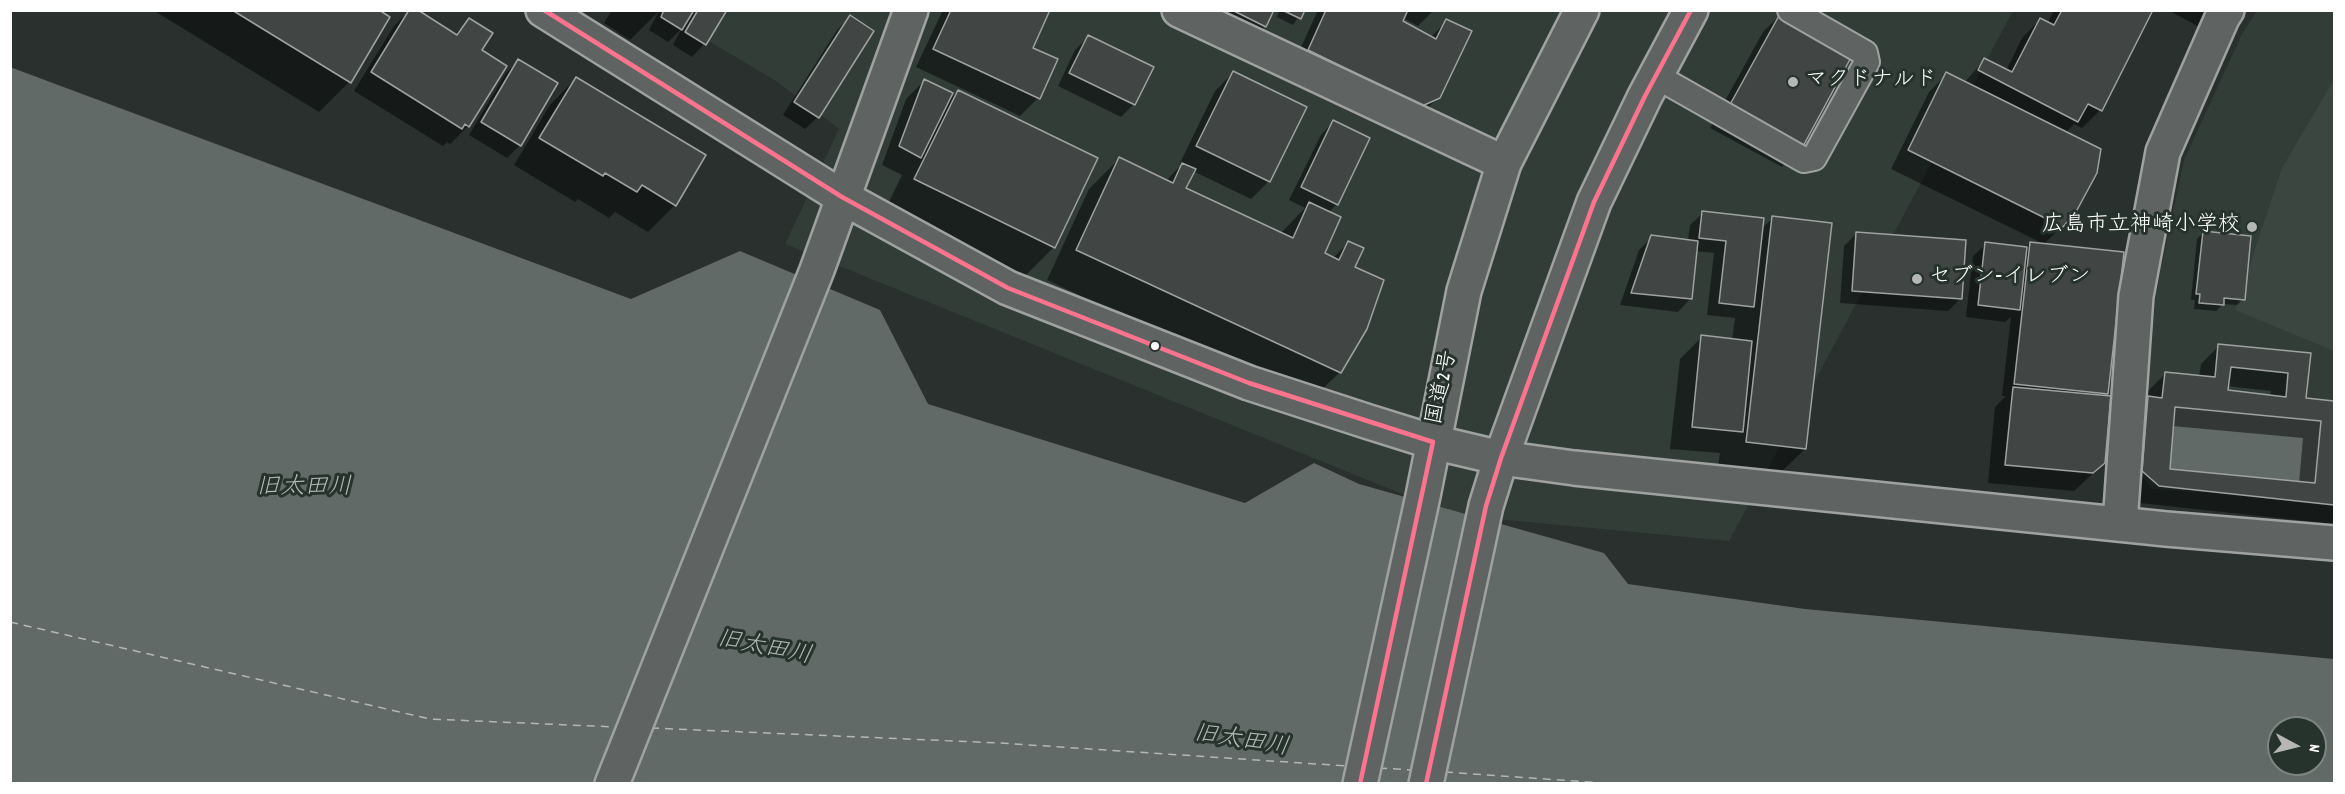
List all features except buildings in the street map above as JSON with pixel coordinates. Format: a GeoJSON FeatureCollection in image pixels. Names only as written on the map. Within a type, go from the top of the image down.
{"type":"FeatureCollection","features":[{"type":"Feature","properties":{"kind":"main road"},"geometry":{"type":"LineString","coordinates":[[543,10],[842,197],[1008,288],[1249,382],[1433,442],[1502,458],[1574,468],[2120,524],[2334,543]]}},
{"type":"Feature","properties":{"kind":"main road"},"geometry":{"type":"LineString","coordinates":[[612,783],[817,270],[911,10]]}},
{"type":"Feature","properties":{"kind":"main road"},"geometry":{"type":"LineString","coordinates":[[1179,10],[1504,163]]}},
{"type":"Feature","properties":{"kind":"main road","name":"国道2号"},"geometry":{"type":"LineString","coordinates":[[1359,783],[1423,496],[1464,291],[1504,163],[1582,10]]}},
{"type":"Feature","properties":{"kind":"main road"},"geometry":{"type":"LineString","coordinates":[[1426,783],[1486,506],[1502,458],[1594,202],[1691,10]]}},
{"type":"Feature","properties":{"kind":"main road"},"geometry":{"type":"LineString","coordinates":[[2120,524],[2136,296],[2163,152],[2227,10]]}},
{"type":"Feature","properties":{"kind":"lane"},"geometry":{"type":"LineString","coordinates":[[1656,76],[1804,160],[1814,158],[1867,62],[1865,53],[1790,10]]}},
{"type":"Feature","properties":{"kind":"shaded area"},"geometry":{"type":"Polygon","coordinates":[[[658,11],[2013,11],[1729,541],[1454,515],[785,244],[839,129],[776,81],[658,11]]]}},
{"type":"Feature","properties":{"kind":"shaded area","name":"広島市立神崎小学校"},"geometry":{"type":"Polygon","coordinates":[[[2257,11],[2334,11],[2334,502],[2152,489],[2140,474],[2156,293],[2184,160],[2242,34],[2257,11]]]}},
{"type":"Feature","properties":{"kind":"shaded area"},"geometry":{"type":"Polygon","coordinates":[[[2334,80],[2334,351],[2235,310],[2282,168],[2334,80]]]}},
{"type":"Feature","properties":{"kind":"water","name":"旧太田川"},"geometry":{"type":"Polygon","coordinates":[[[10,67],[631,299],[740,251],[880,310],[928,404],[1245,503],[1314,463],[1359,484],[1604,553],[1628,584],[1805,609],[2334,659],[2334,783],[11,783],[10,67]]]}},
{"type":"Feature","properties":{"kind":"water"},"geometry":{"type":"Polygon","coordinates":[[[2175,407],[2321,421],[2315,483],[2170,469],[2175,407]]]}},
{"type":"Feature","properties":{"kind":"ferry route"},"geometry":{"type":"LineString","coordinates":[[10,622],[430,719],[616,727]]}},
{"type":"Feature","properties":{"kind":"ferry route"},"geometry":{"type":"LineString","coordinates":[[651,728],[1000,743],[1347,766]]}},
{"type":"Feature","properties":{"kind":"ferry route"},"geometry":{"type":"LineString","coordinates":[[1379,768],[1413,770]]}},
{"type":"Feature","properties":{"kind":"ferry route"},"geometry":{"type":"LineString","coordinates":[[1445,772],[1617,784]]}},
{"type":"Feature","properties":{"kind":"transit line"},"geometry":{"type":"LineString","coordinates":[[544,10],[842,197],[1008,288],[1249,383],[1433,442]]}},
{"type":"Feature","properties":{"kind":"transit line"},"geometry":{"type":"LineString","coordinates":[[1426,784],[1486,506],[1501,458],[1594,202],[1645,96],[1691,10]]}},
{"type":"Feature","properties":{"kind":"transit line"},"geometry":{"type":"LineString","coordinates":[[1360,784],[1433,442]]}},
{"type":"Feature","properties":{"kind":"place","name":"マクドナルド"},"geometry":{"type":"Point","coordinates":[1793,82]}},
{"type":"Feature","properties":{"kind":"place","name":"広島市立神崎小学校"},"geometry":{"type":"Point","coordinates":[2252,227]}},
{"type":"Feature","properties":{"kind":"place","name":"セブン-イレブン"},"geometry":{"type":"Point","coordinates":[1917,279]}}]}
